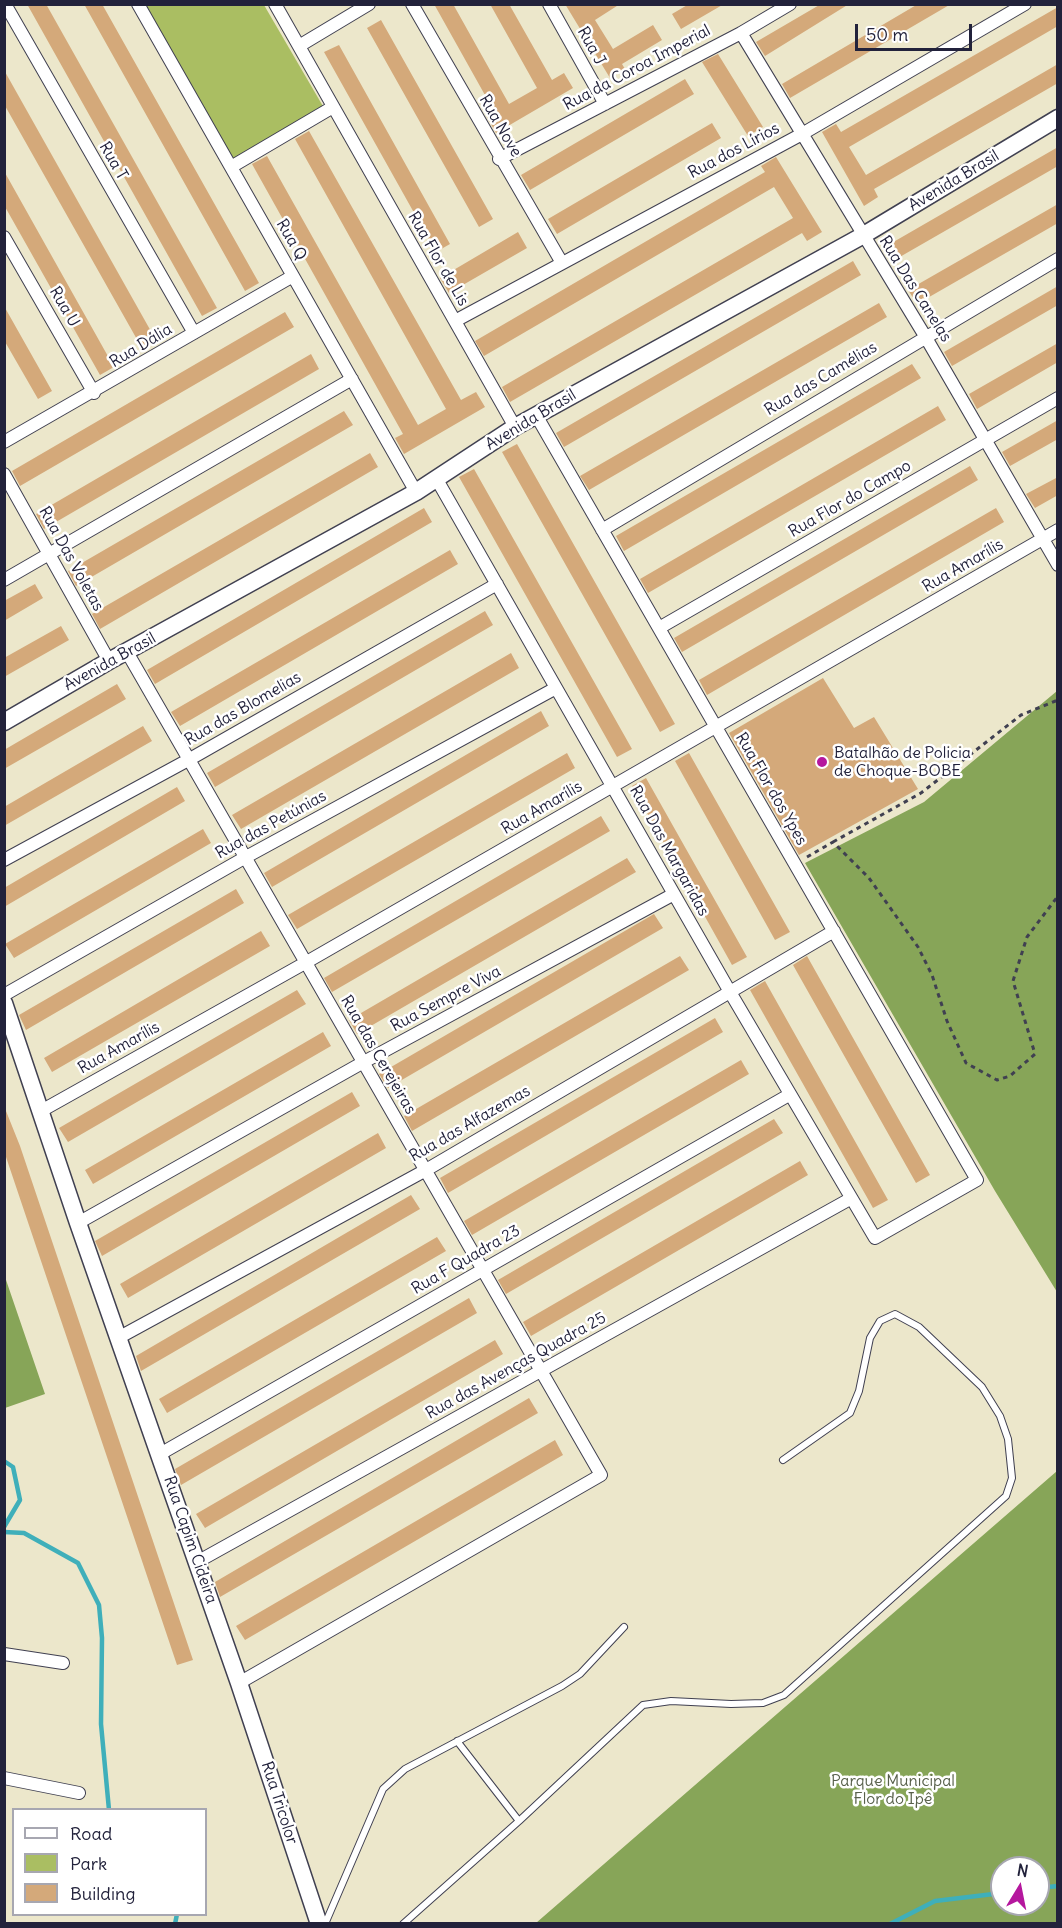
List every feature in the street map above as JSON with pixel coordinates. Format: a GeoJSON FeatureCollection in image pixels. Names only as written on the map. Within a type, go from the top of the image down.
{"type":"FeatureCollection","features":[{"type":"Feature","properties":{"kind":"street","name":"Rua T"},"geometry":{"type":"LineString","coordinates":[[5,4],[194,333]]}},
{"type":"Feature","properties":{"kind":"street","name":"Rua Q"},"geometry":{"type":"LineString","coordinates":[[138,4],[416,492]]}},
{"type":"Feature","properties":{"kind":"street","name":"Rua Flor de Lis"},"geometry":{"type":"LineString","coordinates":[[275,4],[515,427]]}},
{"type":"Feature","properties":{"kind":"street"},"geometry":{"type":"LineString","coordinates":[[299,46],[369,4]]}},
{"type":"Feature","properties":{"kind":"street","name":"Rua Nove"},"geometry":{"type":"LineString","coordinates":[[411,4],[499,159],[562,263]]}},
{"type":"Feature","properties":{"kind":"street","name":"Rua J"},"geometry":{"type":"LineString","coordinates":[[549,4],[605,104]]}},
{"type":"Feature","properties":{"kind":"street","name":"Rua da Coroa Imperial"},"geometry":{"type":"LineString","coordinates":[[499,159],[741,33],[790,4]]}},
{"type":"Feature","properties":{"kind":"street","name":"Rua dos Lírios"},"geometry":{"type":"LineString","coordinates":[[455,321],[802,134],[1025,4]]}},
{"type":"Feature","properties":{"kind":"street","name":"Rua Das Canelas"},"geometry":{"type":"LineString","coordinates":[[741,33],[862,236],[925,336],[1058,565]]}},
{"type":"Feature","properties":{"kind":"street"},"geometry":{"type":"LineString","coordinates":[[231,167],[333,107]]}},
{"type":"Feature","properties":{"kind":"street","name":"Avenida Brasil"},"geometry":{"type":"LineString","coordinates":[[4,722],[109,661],[416,492],[515,427],[862,236],[1058,118]]}},
{"type":"Feature","properties":{"kind":"street","name":"Rua U"},"geometry":{"type":"LineString","coordinates":[[4,237],[94,393]]}},
{"type":"Feature","properties":{"kind":"street","name":"Rua das Camélias"},"geometry":{"type":"LineString","coordinates":[[602,530],[1058,258]]}},
{"type":"Feature","properties":{"kind":"street","name":"Rua Dália"},"geometry":{"type":"LineString","coordinates":[[4,442],[94,393],[293,276]]}},
{"type":"Feature","properties":{"kind":"street"},"geometry":{"type":"LineString","coordinates":[[4,580],[352,379]]}},
{"type":"Feature","properties":{"kind":"street","name":"Rua Flor do Campo"},"geometry":{"type":"LineString","coordinates":[[659,628],[1058,398]]}},
{"type":"Feature","properties":{"kind":"street","name":"Rua Flor dos Ypes"},"geometry":{"type":"LineString","coordinates":[[536,415],[977,1180],[875,1238]]}},
{"type":"Feature","properties":{"kind":"street","name":"Rua Das Voletas"},"geometry":{"type":"LineString","coordinates":[[4,474],[109,661]]}},
{"type":"Feature","properties":{"kind":"street","name":"Rua Das Margaridas"},"geometry":{"type":"LineString","coordinates":[[436,478],[789,1095],[875,1238]]}},
{"type":"Feature","properties":{"kind":"street","name":"Rua Amarílis"},"geometry":{"type":"LineString","coordinates":[[41,1110],[305,963],[1058,530]]}},
{"type":"Feature","properties":{"kind":"street","name":"Rua das Blomelias"},"geometry":{"type":"LineString","coordinates":[[4,860],[190,759],[496,584]]}},
{"type":"Feature","properties":{"kind":"street","name":"Rua das Cerejeiras"},"geometry":{"type":"LineString","coordinates":[[127,652],[601,1475],[240,1683]]}},
{"type":"Feature","properties":{"kind":"street","name":"Rua das Petúnias"},"geometry":{"type":"LineString","coordinates":[[4,995],[246,856],[556,688]]}},
{"type":"Feature","properties":{"kind":"street","name":"Rua Sempre Viva"},"geometry":{"type":"LineString","coordinates":[[78,1223],[362,1063],[674,894]]}},
{"type":"Feature","properties":{"kind":"street","name":"Rua das Alfazemas"},"geometry":{"type":"LineString","coordinates":[[118,1338],[426,1170],[834,931]]}},
{"type":"Feature","properties":{"kind":"street","name":"Rua Capim Cideira"},"geometry":{"type":"LineString","coordinates":[[4,1003],[78,1223],[240,1683]]}},
{"type":"Feature","properties":{"kind":"street","name":"Rua F Quadra 23"},"geometry":{"type":"LineString","coordinates":[[160,1454],[789,1095]]}},
{"type":"Feature","properties":{"kind":"street","name":"Rua das Avenças Quadra 25"},"geometry":{"type":"LineString","coordinates":[[197,1562],[850,1199]]}},
{"type":"Feature","properties":{"kind":"street"},"geometry":{"type":"LineString","coordinates":[[4,1654],[63,1663]]}},
{"type":"Feature","properties":{"kind":"street","name":"Rua Tricolor"},"geometry":{"type":"LineString","coordinates":[[240,1683],[319,1923]]}},
{"type":"Feature","properties":{"kind":"street"},"geometry":{"type":"LineString","coordinates":[[4,1778],[79,1792]]}},
{"type":"Feature","properties":{"kind":"lane"},"geometry":{"type":"LineString","coordinates":[[403,1923],[519,1821],[643,1704],[671,1701],[752,1703],[784,1695],[1006,1496],[1012,1478],[1005,1431],[1000,1416],[982,1387],[920,1327],[895,1314],[880,1321],[870,1338],[859,1392],[850,1413],[783,1460]]}},
{"type":"Feature","properties":{"kind":"lane"},"geometry":{"type":"LineString","coordinates":[[325,1923],[383,1789],[405,1769],[562,1686],[580,1674],[624,1627]]}},
{"type":"Feature","properties":{"kind":"lane"},"geometry":{"type":"LineString","coordinates":[[457,1741],[519,1821]]}},
{"type":"Feature","properties":{"kind":"path"},"geometry":{"type":"LineString","coordinates":[[795,863],[921,793],[1021,715],[1058,700]]}},
{"type":"Feature","properties":{"kind":"path"},"geometry":{"type":"LineString","coordinates":[[833,842],[869,878],[918,947],[932,975],[947,1021],[966,1063],[997,1080],[1010,1076],[1035,1054],[1013,981],[1027,938],[1058,896]]}},
{"type":"Feature","properties":{"kind":"green space"},"geometry":{"type":"Polygon","coordinates":[[[143,5],[264,5],[324,108],[233,160],[143,5]]]}},
{"type":"Feature","properties":{"kind":"green space"},"geometry":{"type":"Polygon","coordinates":[[[1057,691],[1057,1292],[995,1191],[805,863],[924,802],[1057,691]]]}},
{"type":"Feature","properties":{"kind":"green space"},"geometry":{"type":"Polygon","coordinates":[[[5,1277],[45,1394],[4,1408],[5,1277]]]}},
{"type":"Feature","properties":{"kind":"green space","name":"Parque Municipal Flor do Ipê"},"geometry":{"type":"Polygon","coordinates":[[[1057,1471],[1057,1923],[536,1923],[1057,1471]]]}},
{"type":"Feature","properties":{"kind":"building"},"geometry":{"type":"Polygon","coordinates":[[[27,4],[46,4],[217,308],[202,316],[27,4]]]}},
{"type":"Feature","properties":{"kind":"building"},"geometry":{"type":"Polygon","coordinates":[[[84,4],[102,4],[259,283],[245,291],[84,4]]]}},
{"type":"Feature","properties":{"kind":"building"},"geometry":{"type":"Polygon","coordinates":[[[434,4],[453,4],[509,104],[537,88],[490,4],[509,4],[552,80],[564,73],[573,88],[496,133],[487,117],[495,113],[434,4]]]}},
{"type":"Feature","properties":{"kind":"building"},"geometry":{"type":"Polygon","coordinates":[[[565,4],[620,4],[595,20],[613,49],[653,25],[662,40],[622,64],[625,69],[610,78],[565,4]]]}},
{"type":"Feature","properties":{"kind":"building"},"geometry":{"type":"Polygon","coordinates":[[[689,4],[724,4],[681,29],[672,14],[689,4]]]}},
{"type":"Feature","properties":{"kind":"building"},"geometry":{"type":"Polygon","coordinates":[[[821,4],[849,4],[765,56],[756,42],[821,4]]]}},
{"type":"Feature","properties":{"kind":"building"},"geometry":{"type":"Polygon","coordinates":[[[918,4],[951,4],[790,98],[782,84],[918,4]]]}},
{"type":"Feature","properties":{"kind":"building"},"geometry":{"type":"Polygon","coordinates":[[[1058,7],[1058,26],[849,147],[866,175],[1058,64],[1058,83],[874,189],[878,197],[864,206],[822,132],[836,124],[841,132],[1058,7]]]}},
{"type":"Feature","properties":{"kind":"building"},"geometry":{"type":"Polygon","coordinates":[[[381,20],[493,219],[479,227],[367,28],[381,20]]]}},
{"type":"Feature","properties":{"kind":"building"},"geometry":{"type":"Polygon","coordinates":[[[339,45],[450,244],[436,252],[324,52],[339,45]]]}},
{"type":"Feature","properties":{"kind":"building"},"geometry":{"type":"Polygon","coordinates":[[[718,54],[763,127],[748,136],[702,62],[718,54]]]}},
{"type":"Feature","properties":{"kind":"building"},"geometry":{"type":"Polygon","coordinates":[[[4,70],[157,342],[143,350],[4,104],[4,70]]]}},
{"type":"Feature","properties":{"kind":"building"},"geometry":{"type":"Polygon","coordinates":[[[685,79],[694,94],[530,190],[521,175],[685,79]]]}},
{"type":"Feature","properties":{"kind":"building"},"geometry":{"type":"Polygon","coordinates":[[[712,123],[721,138],[557,234],[548,219],[712,123]]]}},
{"type":"Feature","properties":{"kind":"building"},"geometry":{"type":"Polygon","coordinates":[[[309,131],[461,400],[476,392],[485,407],[404,454],[395,438],[403,434],[252,164],[267,156],[418,425],[446,409],[295,139],[309,131]]]}},
{"type":"Feature","properties":{"kind":"building"},"geometry":{"type":"Polygon","coordinates":[[[1058,147],[1058,166],[891,262],[883,248],[1058,147]]]}},
{"type":"Feature","properties":{"kind":"building"},"geometry":{"type":"Polygon","coordinates":[[[776,157],[822,232],[807,241],[802,233],[510,402],[502,387],[793,218],[774,187],[484,356],[475,341],[765,172],[761,166],[776,157]]]}},
{"type":"Feature","properties":{"kind":"building"},"geometry":{"type":"Polygon","coordinates":[[[4,171],[114,367],[100,375],[4,205],[4,171]]]}},
{"type":"Feature","properties":{"kind":"building"},"geometry":{"type":"Polygon","coordinates":[[[1058,204],[1058,223],[917,304],[908,290],[1058,204]]]}},
{"type":"Feature","properties":{"kind":"building"},"geometry":{"type":"Polygon","coordinates":[[[518,232],[527,248],[449,293],[440,278],[518,232]]]}},
{"type":"Feature","properties":{"kind":"building"},"geometry":{"type":"Polygon","coordinates":[[[853,261],[861,275],[564,447],[556,433],[853,261]]]}},
{"type":"Feature","properties":{"kind":"building"},"geometry":{"type":"Polygon","coordinates":[[[1058,286],[1058,305],[952,366],[944,352],[1058,286]]]}},
{"type":"Feature","properties":{"kind":"building"},"geometry":{"type":"Polygon","coordinates":[[[879,303],[887,317],[589,490],[580,476],[879,303]]]}},
{"type":"Feature","properties":{"kind":"building"},"geometry":{"type":"Polygon","coordinates":[[[4,306],[52,391],[38,399],[4,340],[4,306]]]}},
{"type":"Feature","properties":{"kind":"building"},"geometry":{"type":"Polygon","coordinates":[[[285,312],[294,327],[20,486],[12,471],[285,312]]]}},
{"type":"Feature","properties":{"kind":"building"},"geometry":{"type":"Polygon","coordinates":[[[1058,343],[1058,362],[977,409],[969,394],[1058,343]]]}},
{"type":"Feature","properties":{"kind":"building"},"geometry":{"type":"Polygon","coordinates":[[[311,354],[319,369],[44,529],[36,514],[311,354]]]}},
{"type":"Feature","properties":{"kind":"building"},"geometry":{"type":"Polygon","coordinates":[[[912,364],[921,378],[624,551],[616,536],[912,364]]]}},
{"type":"Feature","properties":{"kind":"building"},"geometry":{"type":"Polygon","coordinates":[[[938,406],[946,420],[648,593],[640,579],[938,406]]]}},
{"type":"Feature","properties":{"kind":"building"},"geometry":{"type":"Polygon","coordinates":[[[344,411],[353,425],[76,586],[68,571],[344,411]]]}},
{"type":"Feature","properties":{"kind":"building"},"geometry":{"type":"Polygon","coordinates":[[[1058,420],[1058,439],[1010,466],[1002,452],[1058,420]]]}},
{"type":"Feature","properties":{"kind":"building"},"geometry":{"type":"Polygon","coordinates":[[[517,444],[675,724],[660,732],[502,452],[517,444]]]}},
{"type":"Feature","properties":{"kind":"building"},"geometry":{"type":"Polygon","coordinates":[[[370,453],[378,467],[100,629],[92,614],[370,453]]]}},
{"type":"Feature","properties":{"kind":"building"},"geometry":{"type":"Polygon","coordinates":[[[970,466],[978,480],[682,652],[674,638],[970,466]]]}},
{"type":"Feature","properties":{"kind":"building"},"geometry":{"type":"Polygon","coordinates":[[[474,469],[632,749],[617,757],[459,477],[474,469]]]}},
{"type":"Feature","properties":{"kind":"building"},"geometry":{"type":"Polygon","coordinates":[[[1058,477],[1058,495],[1035,508],[1026,494],[1058,477]]]}},
{"type":"Feature","properties":{"kind":"building"},"geometry":{"type":"Polygon","coordinates":[[[424,508],[432,522],[155,684],[147,670],[424,508]]]}},
{"type":"Feature","properties":{"kind":"building"},"geometry":{"type":"Polygon","coordinates":[[[996,508],[1004,522],[707,695],[699,680],[996,508]]]}},
{"type":"Feature","properties":{"kind":"building"},"geometry":{"type":"Polygon","coordinates":[[[450,550],[458,564],[180,726],[171,712],[450,550]]]}},
{"type":"Feature","properties":{"kind":"building"},"geometry":{"type":"Polygon","coordinates":[[[35,584],[43,598],[4,621],[4,601],[35,584]]]}},
{"type":"Feature","properties":{"kind":"building"},"geometry":{"type":"Polygon","coordinates":[[[485,611],[493,625],[215,787],[207,773],[485,611]]]}},
{"type":"Feature","properties":{"kind":"building"},"geometry":{"type":"Polygon","coordinates":[[[61,626],[69,640],[4,677],[4,658],[61,626]]]}},
{"type":"Feature","properties":{"kind":"building"},"geometry":{"type":"Polygon","coordinates":[[[511,653],[519,668],[241,829],[232,815],[511,653]]]}},
{"type":"Feature","properties":{"kind":"building","name":"Batalhão de Policia de Choque-BOBE"},"geometry":{"type":"Polygon","coordinates":[[[823,678],[854,728],[874,717],[918,789],[799,855],[729,733],[823,678]]]}},
{"type":"Feature","properties":{"kind":"building"},"geometry":{"type":"Polygon","coordinates":[[[117,684],[126,699],[4,769],[4,750],[117,684]]]}},
{"type":"Feature","properties":{"kind":"building"},"geometry":{"type":"Polygon","coordinates":[[[541,711],[549,726],[272,887],[264,873],[541,711]]]}},
{"type":"Feature","properties":{"kind":"building"},"geometry":{"type":"Polygon","coordinates":[[[143,726],[152,741],[4,826],[4,807],[143,726]]]}},
{"type":"Feature","properties":{"kind":"building"},"geometry":{"type":"Polygon","coordinates":[[[567,753],[575,768],[297,929],[288,915],[567,753]]]}},
{"type":"Feature","properties":{"kind":"building"},"geometry":{"type":"Polygon","coordinates":[[[689,753],[790,932],[775,940],[675,761],[689,753]]]}},
{"type":"Feature","properties":{"kind":"building"},"geometry":{"type":"Polygon","coordinates":[[[646,778],[747,957],[732,965],[632,786],[646,778]]]}},
{"type":"Feature","properties":{"kind":"building"},"geometry":{"type":"Polygon","coordinates":[[[177,787],[185,801],[4,907],[4,888],[177,787]]]}},
{"type":"Feature","properties":{"kind":"building"},"geometry":{"type":"Polygon","coordinates":[[[601,816],[610,831],[332,992],[324,978],[601,816]]]}},
{"type":"Feature","properties":{"kind":"building"},"geometry":{"type":"Polygon","coordinates":[[[203,829],[211,843],[14,958],[5,944],[203,829]]]}},
{"type":"Feature","properties":{"kind":"building"},"geometry":{"type":"Polygon","coordinates":[[[627,858],[636,872],[357,1034],[349,1020],[627,858]]]}},
{"type":"Feature","properties":{"kind":"building"},"geometry":{"type":"Polygon","coordinates":[[[236,889],[244,903],[26,1030],[19,1015],[236,889]]]}},
{"type":"Feature","properties":{"kind":"building"},"geometry":{"type":"Polygon","coordinates":[[[654,914],[663,928],[388,1088],[379,1074],[654,914]]]}},
{"type":"Feature","properties":{"kind":"building"},"geometry":{"type":"Polygon","coordinates":[[[261,931],[270,946],[52,1072],[44,1058],[261,931]]]}},
{"type":"Feature","properties":{"kind":"building"},"geometry":{"type":"Polygon","coordinates":[[[680,956],[689,970],[412,1131],[404,1116],[680,956]]]}},
{"type":"Feature","properties":{"kind":"building"},"geometry":{"type":"Polygon","coordinates":[[[807,956],[930,1175],[916,1183],[793,965],[807,956]]]}},
{"type":"Feature","properties":{"kind":"building"},"geometry":{"type":"Polygon","coordinates":[[[765,981],[888,1200],[873,1208],[750,990],[765,981]]]}},
{"type":"Feature","properties":{"kind":"building"},"geometry":{"type":"Polygon","coordinates":[[[297,990],[306,1004],[68,1142],[59,1128],[297,990]]]}},
{"type":"Feature","properties":{"kind":"building"},"geometry":{"type":"Polygon","coordinates":[[[715,1018],[723,1032],[448,1193],[440,1178],[715,1018]]]}},
{"type":"Feature","properties":{"kind":"building"},"geometry":{"type":"Polygon","coordinates":[[[323,1032],[331,1046],[93,1184],[85,1170],[323,1032]]]}},
{"type":"Feature","properties":{"kind":"building"},"geometry":{"type":"Polygon","coordinates":[[[741,1060],[749,1074],[472,1235],[464,1221],[741,1060]]]}},
{"type":"Feature","properties":{"kind":"building"},"geometry":{"type":"Polygon","coordinates":[[[352,1092],[360,1106],[102,1256],[95,1241],[352,1092]]]}},
{"type":"Feature","properties":{"kind":"building"},"geometry":{"type":"Polygon","coordinates":[[[4,1106],[20,1146],[193,1660],[177,1665],[4,1151],[4,1106]]]}},
{"type":"Feature","properties":{"kind":"building"},"geometry":{"type":"Polygon","coordinates":[[[774,1119],[783,1133],[506,1294],[498,1280],[774,1119]]]}},
{"type":"Feature","properties":{"kind":"building"},"geometry":{"type":"Polygon","coordinates":[[[378,1133],[386,1148],[128,1298],[120,1284],[378,1133]]]}},
{"type":"Feature","properties":{"kind":"building"},"geometry":{"type":"Polygon","coordinates":[[[800,1161],[808,1175],[531,1336],[523,1322],[800,1161]]]}},
{"type":"Feature","properties":{"kind":"building"},"geometry":{"type":"Polygon","coordinates":[[[411,1195],[420,1209],[141,1371],[136,1356],[411,1195]]]}},
{"type":"Feature","properties":{"kind":"building"},"geometry":{"type":"Polygon","coordinates":[[[437,1237],[446,1251],[167,1413],[159,1399],[437,1237]]]}},
{"type":"Feature","properties":{"kind":"building"},"geometry":{"type":"Polygon","coordinates":[[[469,1298],[477,1313],[181,1485],[175,1469],[469,1298]]]}},
{"type":"Feature","properties":{"kind":"building"},"geometry":{"type":"Polygon","coordinates":[[[495,1340],[503,1354],[205,1528],[196,1514],[495,1340]]]}},
{"type":"Feature","properties":{"kind":"building"},"geometry":{"type":"Polygon","coordinates":[[[529,1398],[538,1413],[220,1597],[215,1582],[529,1398]]]}},
{"type":"Feature","properties":{"kind":"building"},"geometry":{"type":"Polygon","coordinates":[[[555,1440],[563,1455],[245,1640],[236,1626],[555,1440]]]}},
{"type":"Feature","properties":{"kind":"waterway"},"geometry":{"type":"LineString","coordinates":[[4,1461],[13,1467],[20,1500],[4,1527]]}},
{"type":"Feature","properties":{"kind":"waterway"},"geometry":{"type":"LineString","coordinates":[[4,1532],[24,1533],[78,1563],[99,1605],[102,1638],[101,1724],[109,1808]]}},
{"type":"Feature","properties":{"kind":"waterway"},"geometry":{"type":"LineString","coordinates":[[1050,1887],[1058,1886]]}},
{"type":"Feature","properties":{"kind":"waterway"},"geometry":{"type":"LineString","coordinates":[[890,1924],[935,1901],[990,1894]]}},
{"type":"Feature","properties":{"kind":"waterway"},"geometry":{"type":"LineString","coordinates":[[175,1924],[177,1916]]}},
{"type":"Feature","properties":{"kind":"place","name":"Batalhão de Policia de Choque-BOBE"},"geometry":{"type":"Point","coordinates":[822,762]}}]}
